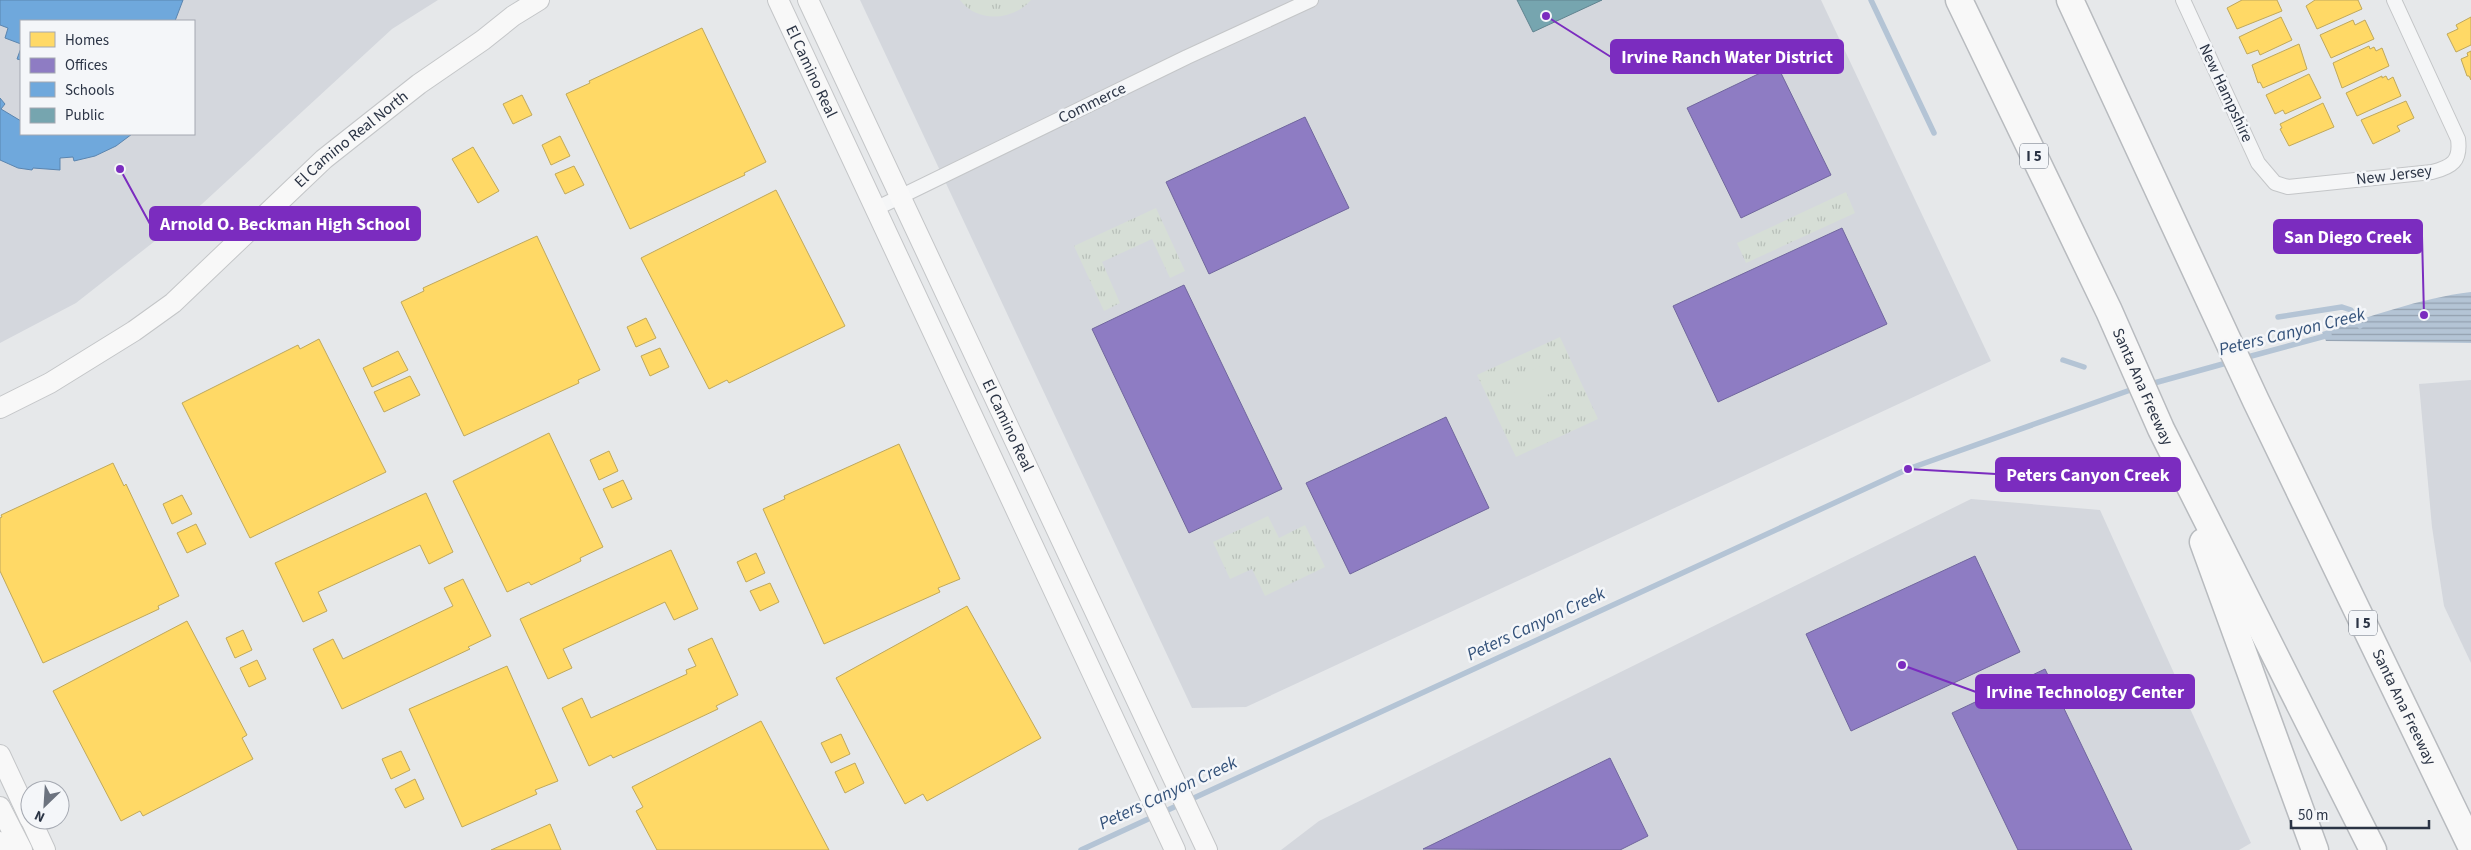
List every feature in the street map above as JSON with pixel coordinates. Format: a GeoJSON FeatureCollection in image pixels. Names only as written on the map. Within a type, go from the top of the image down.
{"type":"FeatureCollection","features":[{"type":"Feature","properties":{"kind":"highway","name":"Santa Ana Freeway"},"geometry":{"type":"LineString","coordinates":[[1959,0],[2109,311],[2161,429],[2373,850]]}},
{"type":"Feature","properties":{"kind":"highway","name":"Santa Ana Freeway"},"geometry":{"type":"LineString","coordinates":[[2070,0],[2204,284],[2256,401],[2471,846]]}},
{"type":"Feature","properties":{"kind":"highway"},"geometry":{"type":"LineString","coordinates":[[2161,429],[2288,770],[2315,850]]}},
{"type":"Feature","properties":{"kind":"main road","name":"El Camino Real North"},"geometry":{"type":"LineString","coordinates":[[0,408],[50,383],[134,331],[173,303],[331,152],[419,84],[484,40],[513,16],[539,0]]}},
{"type":"Feature","properties":{"kind":"main road","name":"El Camino Real"},"geometry":{"type":"LineString","coordinates":[[778,0],[1175,850]]}},
{"type":"Feature","properties":{"kind":"main road","name":"El Camino Real"},"geometry":{"type":"LineString","coordinates":[[808,0],[1206,848]]}},
{"type":"Feature","properties":{"kind":"main road"},"geometry":{"type":"LineString","coordinates":[[0,755],[20,798]]}},
{"type":"Feature","properties":{"kind":"main road"},"geometry":{"type":"LineString","coordinates":[[0,807],[22,850]]}},
{"type":"Feature","properties":{"kind":"main road"},"geometry":{"type":"LineString","coordinates":[[35,830],[45,850]]}},
{"type":"Feature","properties":{"kind":"main road"},"geometry":{"type":"LineString","coordinates":[[0,842],[4,850]]}},
{"type":"Feature","properties":{"kind":"street","name":"Commerce"},"geometry":{"type":"LineString","coordinates":[[874,208],[1187,57],[1311,0]]}},
{"type":"Feature","properties":{"kind":"street","name":"New Hampshire"},"geometry":{"type":"LineString","coordinates":[[2183,0],[2258,163],[2275,183]]}},
{"type":"Feature","properties":{"kind":"street","name":"New Jersey"},"geometry":{"type":"LineString","coordinates":[[2275,183],[2288,187],[2432,172],[2447,168],[2456,158],[2460,151],[2458,139],[2394,0]]}},
{"type":"Feature","properties":{"kind":"shaded area"},"geometry":{"type":"Polygon","coordinates":[[[0,0],[438,0],[392,29],[202,204],[76,303],[0,343],[0,0]]]}},
{"type":"Feature","properties":{"kind":"shaded area"},"geometry":{"type":"Polygon","coordinates":[[[860,0],[1821,0],[1991,361],[1246,707],[1192,708],[860,0]]]}},
{"type":"Feature","properties":{"kind":"shaded area"},"geometry":{"type":"Polygon","coordinates":[[[2471,380],[2471,663],[2444,606],[2432,527],[2419,384],[2471,380]]]}},
{"type":"Feature","properties":{"kind":"shaded area"},"geometry":{"type":"Polygon","coordinates":[[[1971,499],[2100,510],[2251,843],[2239,850],[1281,850],[1319,821],[1971,499]]]}},
{"type":"Feature","properties":{"kind":"green space"},"geometry":{"type":"Polygon","coordinates":[[[960,0],[1031,0],[1015,12],[1005,15],[985,16],[976,13],[960,0]]]}},
{"type":"Feature","properties":{"kind":"green space"},"geometry":{"type":"Polygon","coordinates":[[[1846,192],[1855,213],[1746,263],[1737,243],[1846,192]]]}},
{"type":"Feature","properties":{"kind":"green space"},"geometry":{"type":"Polygon","coordinates":[[[1156,208],[1185,271],[1170,278],[1152,239],[1102,262],[1120,303],[1104,311],[1074,246],[1156,208]]]}},
{"type":"Feature","properties":{"kind":"green space"},"geometry":{"type":"Polygon","coordinates":[[[1560,337],[1598,419],[1516,457],[1477,375],[1560,337]]]}},
{"type":"Feature","properties":{"kind":"green space"},"geometry":{"type":"Polygon","coordinates":[[[1547,363],[1560,389],[1521,407],[1509,380],[1547,363]]]}},
{"type":"Feature","properties":{"kind":"green space"},"geometry":{"type":"Polygon","coordinates":[[[1268,516],[1279,538],[1305,525],[1325,567],[1265,596],[1252,569],[1230,579],[1213,542],[1268,516]]]}},
{"type":"Feature","properties":{"kind":"water"},"geometry":{"type":"Polygon","coordinates":[[[2471,292],[2471,343],[2326,341],[2322,332],[2414,303],[2471,292]]]}},
{"type":"Feature","properties":{"kind":"building: Homes"},"geometry":{"type":"Polygon","coordinates":[[[2242,0],[2277,0],[2282,11],[2237,29],[2227,8],[2242,0]]]}},
{"type":"Feature","properties":{"kind":"building: Homes"},"geometry":{"type":"Polygon","coordinates":[[[2315,0],[2358,0],[2362,9],[2317,29],[2306,6],[2315,0]]]}},
{"type":"Feature","properties":{"kind":"building: Homes"},"geometry":{"type":"Polygon","coordinates":[[[2281,17],[2292,40],[2260,55],[2258,50],[2247,54],[2239,37],[2281,17]]]}},
{"type":"Feature","properties":{"kind":"building: Homes"},"geometry":{"type":"Polygon","coordinates":[[[2471,17],[2471,45],[2456,52],[2447,34],[2458,29],[2456,25],[2471,17]]]}},
{"type":"Feature","properties":{"kind":"building: Homes"},"geometry":{"type":"Polygon","coordinates":[[[2353,20],[2355,25],[2365,20],[2374,39],[2331,58],[2320,35],[2353,20]]]}},
{"type":"Feature","properties":{"kind":"building: Homes"},"geometry":{"type":"Polygon","coordinates":[[[702,28],[766,162],[744,173],[745,175],[630,229],[566,94],[590,83],[589,81],[702,28]]]}},
{"type":"Feature","properties":{"kind":"building: Homes"},"geometry":{"type":"Polygon","coordinates":[[[2299,44],[2307,69],[2263,88],[2260,82],[2258,83],[2252,65],[2299,44]]]}},
{"type":"Feature","properties":{"kind":"building: Homes"},"geometry":{"type":"Polygon","coordinates":[[[2369,46],[2370,49],[2374,47],[2376,51],[2382,48],[2389,66],[2342,88],[2333,63],[2369,46]]]}},
{"type":"Feature","properties":{"kind":"building: Homes"},"geometry":{"type":"Polygon","coordinates":[[[2471,51],[2471,80],[2467,76],[2461,59],[2468,56],[2467,53],[2471,51]]]}},
{"type":"Feature","properties":{"kind":"building: Homes"},"geometry":{"type":"Polygon","coordinates":[[[2309,74],[2321,98],[2285,114],[2283,110],[2275,114],[2266,95],[2309,74]]]}},
{"type":"Feature","properties":{"kind":"building: Homes"},"geometry":{"type":"Polygon","coordinates":[[[2382,76],[2382,78],[2386,76],[2388,80],[2393,77],[2401,96],[2357,116],[2346,93],[2382,76]]]}},
{"type":"Feature","properties":{"kind":"building: Homes"},"geometry":{"type":"Polygon","coordinates":[[[522,95],[532,115],[513,124],[503,104],[522,95]]]}},
{"type":"Feature","properties":{"kind":"building: Homes"},"geometry":{"type":"Polygon","coordinates":[[[2406,101],[2414,118],[2397,126],[2400,131],[2373,144],[2361,120],[2406,101]]]}},
{"type":"Feature","properties":{"kind":"building: Homes"},"geometry":{"type":"Polygon","coordinates":[[[2323,103],[2334,127],[2289,146],[2280,129],[2282,128],[2280,124],[2323,103]]]}},
{"type":"Feature","properties":{"kind":"building: Homes"},"geometry":{"type":"Polygon","coordinates":[[[560,136],[570,156],[551,165],[542,145],[560,136]]]}},
{"type":"Feature","properties":{"kind":"building: Homes"},"geometry":{"type":"Polygon","coordinates":[[[473,147],[499,191],[478,203],[452,159],[473,147]]]}},
{"type":"Feature","properties":{"kind":"building: Homes"},"geometry":{"type":"Polygon","coordinates":[[[574,166],[584,185],[565,194],[555,174],[574,166]]]}},
{"type":"Feature","properties":{"kind":"building: Homes"},"geometry":{"type":"Polygon","coordinates":[[[776,190],[845,326],[729,383],[727,380],[709,389],[641,258],[776,190]]]}},
{"type":"Feature","properties":{"kind":"building: Homes"},"geometry":{"type":"Polygon","coordinates":[[[537,236],[600,370],[578,380],[579,383],[464,436],[401,302],[424,291],[423,288],[537,236]]]}},
{"type":"Feature","properties":{"kind":"building: Homes"},"geometry":{"type":"Polygon","coordinates":[[[646,318],[656,338],[636,347],[627,327],[646,318]]]}},
{"type":"Feature","properties":{"kind":"building: Homes"},"geometry":{"type":"Polygon","coordinates":[[[319,339],[386,472],[250,538],[182,403],[298,345],[300,349],[319,339]]]}},
{"type":"Feature","properties":{"kind":"building: Homes"},"geometry":{"type":"Polygon","coordinates":[[[660,348],[669,367],[650,376],[641,356],[660,348]]]}},
{"type":"Feature","properties":{"kind":"building: Homes"},"geometry":{"type":"Polygon","coordinates":[[[398,351],[408,370],[372,387],[363,368],[398,351]]]}},
{"type":"Feature","properties":{"kind":"building: Homes"},"geometry":{"type":"Polygon","coordinates":[[[410,376],[420,395],[384,412],[374,392],[410,376]]]}},
{"type":"Feature","properties":{"kind":"building: Homes"},"geometry":{"type":"Polygon","coordinates":[[[549,433],[603,547],[580,558],[581,561],[531,585],[529,582],[507,592],[453,481],[549,433]]]}},
{"type":"Feature","properties":{"kind":"building: Homes"},"geometry":{"type":"Polygon","coordinates":[[[899,444],[960,579],[938,588],[940,592],[824,644],[763,509],[785,499],[784,496],[899,444]]]}},
{"type":"Feature","properties":{"kind":"building: Homes"},"geometry":{"type":"Polygon","coordinates":[[[609,451],[618,471],[599,480],[590,460],[609,451]]]}},
{"type":"Feature","properties":{"kind":"building: Homes"},"geometry":{"type":"Polygon","coordinates":[[[113,463],[124,486],[126,484],[179,596],[158,606],[159,609],[43,663],[0,571],[1,515],[113,463]]]}},
{"type":"Feature","properties":{"kind":"building: Homes"},"geometry":{"type":"Polygon","coordinates":[[[623,480],[632,499],[612,508],[603,489],[623,480]]]}},
{"type":"Feature","properties":{"kind":"building: Homes"},"geometry":{"type":"Polygon","coordinates":[[[426,493],[453,552],[429,564],[420,545],[318,592],[327,611],[303,622],[275,563],[426,493]]]}},
{"type":"Feature","properties":{"kind":"building: Homes"},"geometry":{"type":"Polygon","coordinates":[[[182,495],[192,514],[172,524],[163,504],[182,495]]]}},
{"type":"Feature","properties":{"kind":"building: Homes"},"geometry":{"type":"Polygon","coordinates":[[[196,524],[206,544],[187,553],[177,533],[196,524]]]}},
{"type":"Feature","properties":{"kind":"building: Homes"},"geometry":{"type":"Polygon","coordinates":[[[671,550],[698,609],[674,620],[665,602],[563,649],[572,668],[548,679],[520,619],[671,550]]]}},
{"type":"Feature","properties":{"kind":"building: Homes"},"geometry":{"type":"Polygon","coordinates":[[[756,553],[765,573],[746,582],[737,562],[756,553]]]}},
{"type":"Feature","properties":{"kind":"building: Homes"},"geometry":{"type":"Polygon","coordinates":[[[463,579],[491,636],[468,647],[470,649],[342,709],[313,649],[333,639],[343,659],[453,606],[444,588],[463,579]]]}},
{"type":"Feature","properties":{"kind":"building: Homes"},"geometry":{"type":"Polygon","coordinates":[[[770,583],[779,602],[760,611],[750,591],[770,583]]]}},
{"type":"Feature","properties":{"kind":"building: Homes"},"geometry":{"type":"Polygon","coordinates":[[[967,606],[1041,738],[927,801],[923,794],[905,804],[836,678],[967,606]]]}},
{"type":"Feature","properties":{"kind":"building: Homes"},"geometry":{"type":"Polygon","coordinates":[[[187,621],[247,735],[242,738],[253,759],[143,816],[140,811],[121,821],[53,691],[187,621]]]}},
{"type":"Feature","properties":{"kind":"building: Homes"},"geometry":{"type":"Polygon","coordinates":[[[243,630],[252,650],[235,658],[226,638],[243,630]]]}},
{"type":"Feature","properties":{"kind":"building: Homes"},"geometry":{"type":"Polygon","coordinates":[[[712,638],[738,695],[716,706],[718,709],[613,758],[611,755],[589,766],[562,708],[582,698],[591,718],[687,674],[686,670],[696,666],[688,649],[712,638]]]}},
{"type":"Feature","properties":{"kind":"building: Homes"},"geometry":{"type":"Polygon","coordinates":[[[257,660],[266,679],[249,687],[240,668],[257,660]]]}},
{"type":"Feature","properties":{"kind":"building: Homes"},"geometry":{"type":"Polygon","coordinates":[[[507,666],[558,781],[535,790],[537,794],[462,827],[409,709],[507,666]]]}},
{"type":"Feature","properties":{"kind":"building: Homes"},"geometry":{"type":"Polygon","coordinates":[[[761,721],[829,850],[657,850],[636,811],[643,807],[632,787],[761,721]]]}},
{"type":"Feature","properties":{"kind":"building: Homes"},"geometry":{"type":"Polygon","coordinates":[[[841,734],[850,754],[831,763],[821,743],[841,734]]]}},
{"type":"Feature","properties":{"kind":"building: Homes"},"geometry":{"type":"Polygon","coordinates":[[[401,751],[410,770],[391,779],[382,759],[401,751]]]}},
{"type":"Feature","properties":{"kind":"building: Homes"},"geometry":{"type":"Polygon","coordinates":[[[855,763],[864,783],[845,793],[835,772],[855,763]]]}},
{"type":"Feature","properties":{"kind":"building: Homes"},"geometry":{"type":"Polygon","coordinates":[[[415,779],[424,799],[405,808],[395,789],[415,779]]]}},
{"type":"Feature","properties":{"kind":"building: Homes"},"geometry":{"type":"Polygon","coordinates":[[[550,824],[561,850],[491,850],[550,824]]]}},
{"type":"Feature","properties":{"kind":"building: Offices"},"geometry":{"type":"Polygon","coordinates":[[[1777,65],[1831,175],[1741,218],[1687,108],[1777,65]]]}},
{"type":"Feature","properties":{"kind":"building: Offices"},"geometry":{"type":"Polygon","coordinates":[[[1305,117],[1349,208],[1209,274],[1166,182],[1305,117]]]}},
{"type":"Feature","properties":{"kind":"building: Offices"},"geometry":{"type":"Polygon","coordinates":[[[1842,228],[1887,324],[1718,402],[1673,306],[1842,228]]]}},
{"type":"Feature","properties":{"kind":"building: Offices"},"geometry":{"type":"Polygon","coordinates":[[[1184,285],[1282,489],[1189,533],[1092,329],[1184,285]]]}},
{"type":"Feature","properties":{"kind":"building: Offices"},"geometry":{"type":"Polygon","coordinates":[[[1446,417],[1489,508],[1350,574],[1306,483],[1446,417]]]}},
{"type":"Feature","properties":{"kind":"building: Offices"},"geometry":{"type":"Polygon","coordinates":[[[1975,556],[2020,652],[1851,731],[1806,634],[1975,556]]]}},
{"type":"Feature","properties":{"kind":"building: Offices"},"geometry":{"type":"Polygon","coordinates":[[[2045,669],[2132,850],[2018,850],[1952,713],[2045,669]]]}},
{"type":"Feature","properties":{"kind":"building: Offices"},"geometry":{"type":"Polygon","coordinates":[[[1610,758],[1648,836],[1620,850],[1423,849],[1610,758]]]}},
{"type":"Feature","properties":{"kind":"building: Schools"},"geometry":{"type":"Polygon","coordinates":[[[0,0],[183,0],[175,20],[20,20],[20,44],[5,38],[8,28],[0,25],[0,0]]]}},
{"type":"Feature","properties":{"kind":"building: Schools"},"geometry":{"type":"Polygon","coordinates":[[[0,98],[5,104],[1,109],[20,120],[20,135],[131,135],[116,146],[95,156],[74,161],[73,157],[60,158],[60,170],[18,168],[0,160],[0,98]]]}},
{"type":"Feature","properties":{"kind":"building: Public"},"geometry":{"type":"Polygon","coordinates":[[[1517,0],[1602,0],[1533,32],[1517,0]]]}},
{"type":"Feature","properties":{"kind":"waterway"},"geometry":{"type":"LineString","coordinates":[[1871,0],[1934,133]]}},
{"type":"Feature","properties":{"kind":"waterway"},"geometry":{"type":"LineString","coordinates":[[2278,317],[2342,307],[2351,310],[2360,326]]}},
{"type":"Feature","properties":{"kind":"waterway","name":"Peters Canyon Creek"},"geometry":{"type":"LineString","coordinates":[[2244,358],[2329,335]]}},
{"type":"Feature","properties":{"kind":"waterway"},"geometry":{"type":"LineString","coordinates":[[2063,360],[2084,367]]}},
{"type":"Feature","properties":{"kind":"waterway","name":"Peters Canyon Creek"},"geometry":{"type":"LineString","coordinates":[[2147,385],[2230,362]]}},
{"type":"Feature","properties":{"kind":"waterway","name":"Peters Canyon Creek"},"geometry":{"type":"LineString","coordinates":[[1081,850],[1908,469],[2136,388]]}},
{"type":"Feature","properties":{"kind":"place","name":"Irvine Ranch Water District"},"geometry":{"type":"Point","coordinates":[1546,16]}},
{"type":"Feature","properties":{"kind":"place","name":"Arnold O. Beckman High School"},"geometry":{"type":"Point","coordinates":[120,169]}},
{"type":"Feature","properties":{"kind":"place","name":"San Diego Creek"},"geometry":{"type":"Point","coordinates":[2424,315]}},
{"type":"Feature","properties":{"kind":"place","name":"Peters Canyon Creek"},"geometry":{"type":"Point","coordinates":[1908,469]}},
{"type":"Feature","properties":{"kind":"place","name":"Irvine Technology Center"},"geometry":{"type":"Point","coordinates":[1902,665]}}]}
